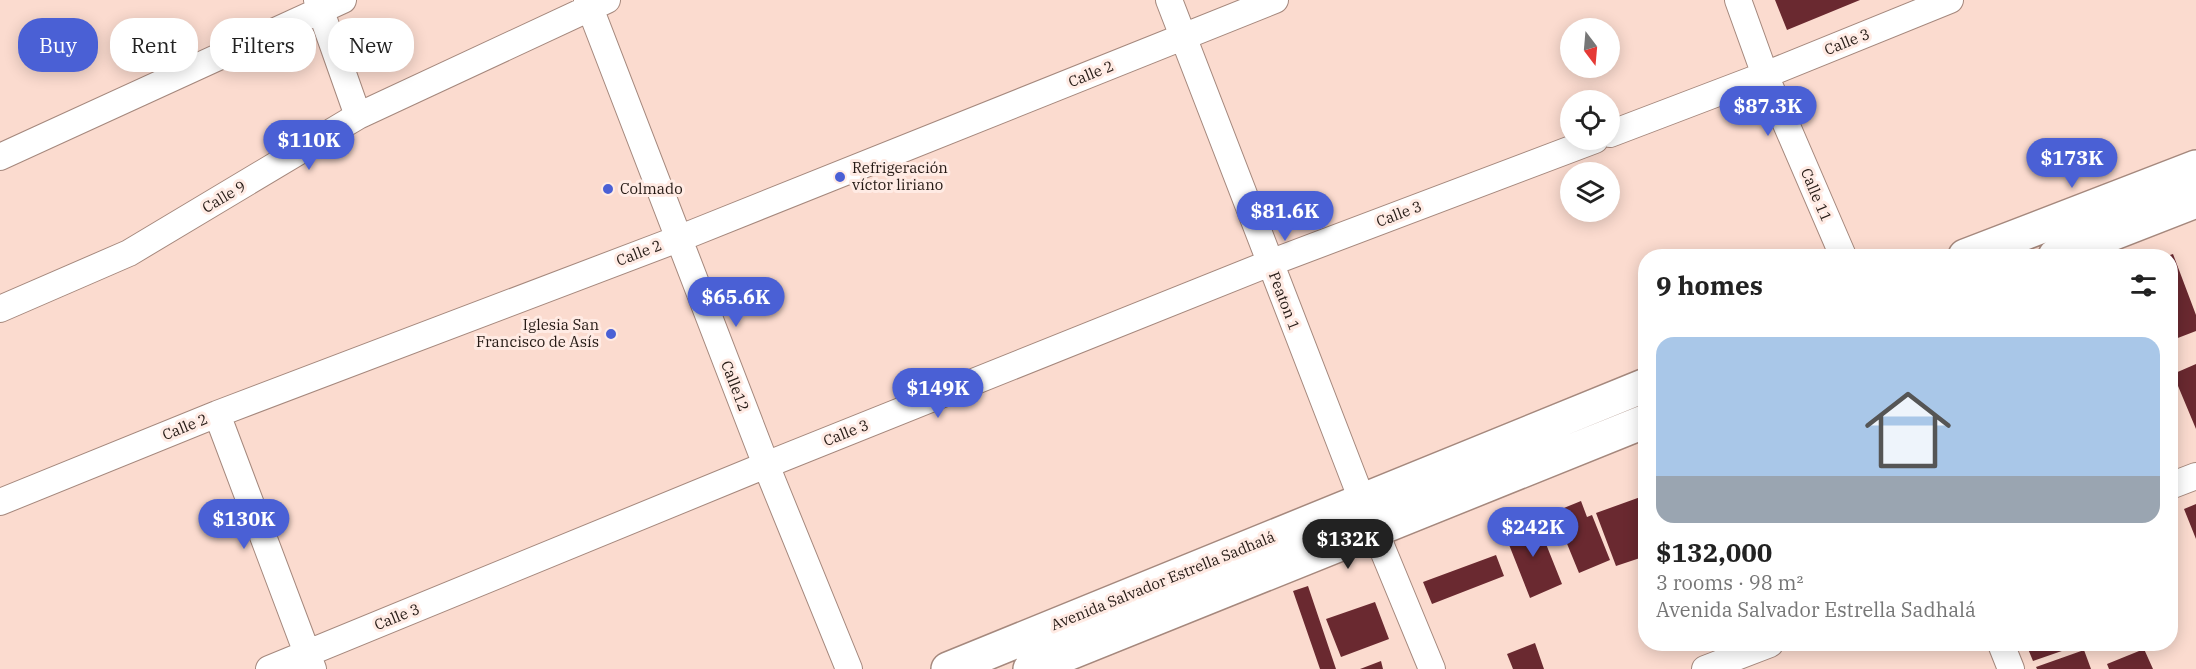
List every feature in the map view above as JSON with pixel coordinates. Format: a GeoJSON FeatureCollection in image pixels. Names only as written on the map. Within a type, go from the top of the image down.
{"type":"FeatureCollection","features":[{"type":"Feature","properties":{"kind":"main road"},"geometry":{"type":"LineString","coordinates":[[1983,249],[2196,167]]}},
{"type":"Feature","properties":{"kind":"main road"},"geometry":{"type":"LineString","coordinates":[[2073,249],[2196,201]]}},
{"type":"Feature","properties":{"kind":"main road","name":"Avenida Salvador Estrella Sadhalá"},"geometry":{"type":"LineString","coordinates":[[948,669],[1638,388]]}},
{"type":"Feature","properties":{"kind":"main road"},"geometry":{"type":"LineString","coordinates":[[1030,669],[1638,424]]}},
{"type":"Feature","properties":{"kind":"street","name":"Peaton 1"},"geometry":{"type":"LineString","coordinates":[[1169,0],[1362,500]]}},
{"type":"Feature","properties":{"kind":"street","name":"Calle 2"},"geometry":{"type":"LineString","coordinates":[[0,502],[217,414],[678,239],[1275,0]]}},
{"type":"Feature","properties":{"kind":"street","name":"Calle 11"},"geometry":{"type":"LineString","coordinates":[[1738,0],[1765,75],[1840,249]]}},
{"type":"Feature","properties":{"kind":"street","name":"Calle 3"},"geometry":{"type":"LineString","coordinates":[[1620,130],[1765,75],[1950,0]]}},
{"type":"Feature","properties":{"kind":"street","name":"Calle 9"},"geometry":{"type":"LineString","coordinates":[[0,309],[129,254],[358,116],[594,2]]}},
{"type":"Feature","properties":{"kind":"street","name":"Calle12"},"geometry":{"type":"LineString","coordinates":[[594,2],[678,239],[849,669]]}},
{"type":"Feature","properties":{"kind":"street"},"geometry":{"type":"LineString","coordinates":[[0,157],[327,3],[358,116]]}},
{"type":"Feature","properties":{"kind":"street","name":"Calle 3"},"geometry":{"type":"LineString","coordinates":[[269,669],[310,662],[766,465],[1270,263],[1568,150]]}},
{"type":"Feature","properties":{"kind":"street"},"geometry":{"type":"LineString","coordinates":[[217,414],[310,662]]}},
{"type":"Feature","properties":{"kind":"street"},"geometry":{"type":"LineString","coordinates":[[2178,483],[2196,476]]}},
{"type":"Feature","properties":{"kind":"street"},"geometry":{"type":"LineString","coordinates":[[1375,531],[1432,669]]}},
{"type":"Feature","properties":{"kind":"street"},"geometry":{"type":"LineString","coordinates":[[1705,669],[1752,651]]}},
{"type":"Feature","properties":{"kind":"street"},"geometry":{"type":"LineString","coordinates":[[2004,651],[2011,669]]}},
{"type":"Feature","properties":{"kind":"building"},"geometry":{"type":"Polygon","coordinates":[[[1775,0],[1860,0],[1787,30],[1775,0]]]}},
{"type":"Feature","properties":{"kind":"building"},"geometry":{"type":"Polygon","coordinates":[[[2178,267],[2196,315],[2196,331],[2178,338],[2178,267]]]}},
{"type":"Feature","properties":{"kind":"building"},"geometry":{"type":"Polygon","coordinates":[[[2196,364],[2196,429],[2178,386],[2178,372],[2196,364]]]}},
{"type":"Feature","properties":{"kind":"building"},"geometry":{"type":"Polygon","coordinates":[[[1638,498],[1638,559],[1616,566],[1596,513],[1638,498]]]}},
{"type":"Feature","properties":{"kind":"building"},"geometry":{"type":"Polygon","coordinates":[[[1581,501],[1587,517],[1592,515],[1610,560],[1579,573],[1554,512],[1581,501]]]}},
{"type":"Feature","properties":{"kind":"building"},"geometry":{"type":"Polygon","coordinates":[[[2196,504],[2196,539],[2184,509],[2196,504]]]}},
{"type":"Feature","properties":{"kind":"building"},"geometry":{"type":"Polygon","coordinates":[[[1536,519],[1562,584],[1530,598],[1504,532],[1536,519]]]}},
{"type":"Feature","properties":{"kind":"building"},"geometry":{"type":"Polygon","coordinates":[[[1496,555],[1504,576],[1432,604],[1423,582],[1496,555]]]}},
{"type":"Feature","properties":{"kind":"building"},"geometry":{"type":"Polygon","coordinates":[[[1308,586],[1336,669],[1320,669],[1293,591],[1308,586]]]}},
{"type":"Feature","properties":{"kind":"building"},"geometry":{"type":"Polygon","coordinates":[[[1375,602],[1389,639],[1341,657],[1326,619],[1375,602]]]}},
{"type":"Feature","properties":{"kind":"building"},"geometry":{"type":"Polygon","coordinates":[[[1535,643],[1544,669],[1513,669],[1507,654],[1535,643]]]}},
{"type":"Feature","properties":{"kind":"building"},"geometry":{"type":"Polygon","coordinates":[[[2029,651],[2062,651],[2033,661],[2029,651]]]}},
{"type":"Feature","properties":{"kind":"building"},"geometry":{"type":"Polygon","coordinates":[[[2084,651],[2091,669],[2037,669],[2036,667],[2084,651]]]}},
{"type":"Feature","properties":{"kind":"building"},"geometry":{"type":"Polygon","coordinates":[[[2139,651],[2145,651],[2153,669],[2109,669],[2107,664],[2139,651]]]}},
{"type":"Feature","properties":{"kind":"building"},"geometry":{"type":"Polygon","coordinates":[[[1381,661],[1383,669],[1360,669],[1381,661]]]}},
{"type":"Feature","properties":{"kind":"place","name":"Refrigeración víctor liriano"},"geometry":{"type":"Point","coordinates":[840,177]}},
{"type":"Feature","properties":{"kind":"place","name":"Colmado"},"geometry":{"type":"Point","coordinates":[608,189]}},
{"type":"Feature","properties":{"kind":"place","name":"Iglesia San Francisco de Asís"},"geometry":{"type":"Point","coordinates":[611,334]}}]}
